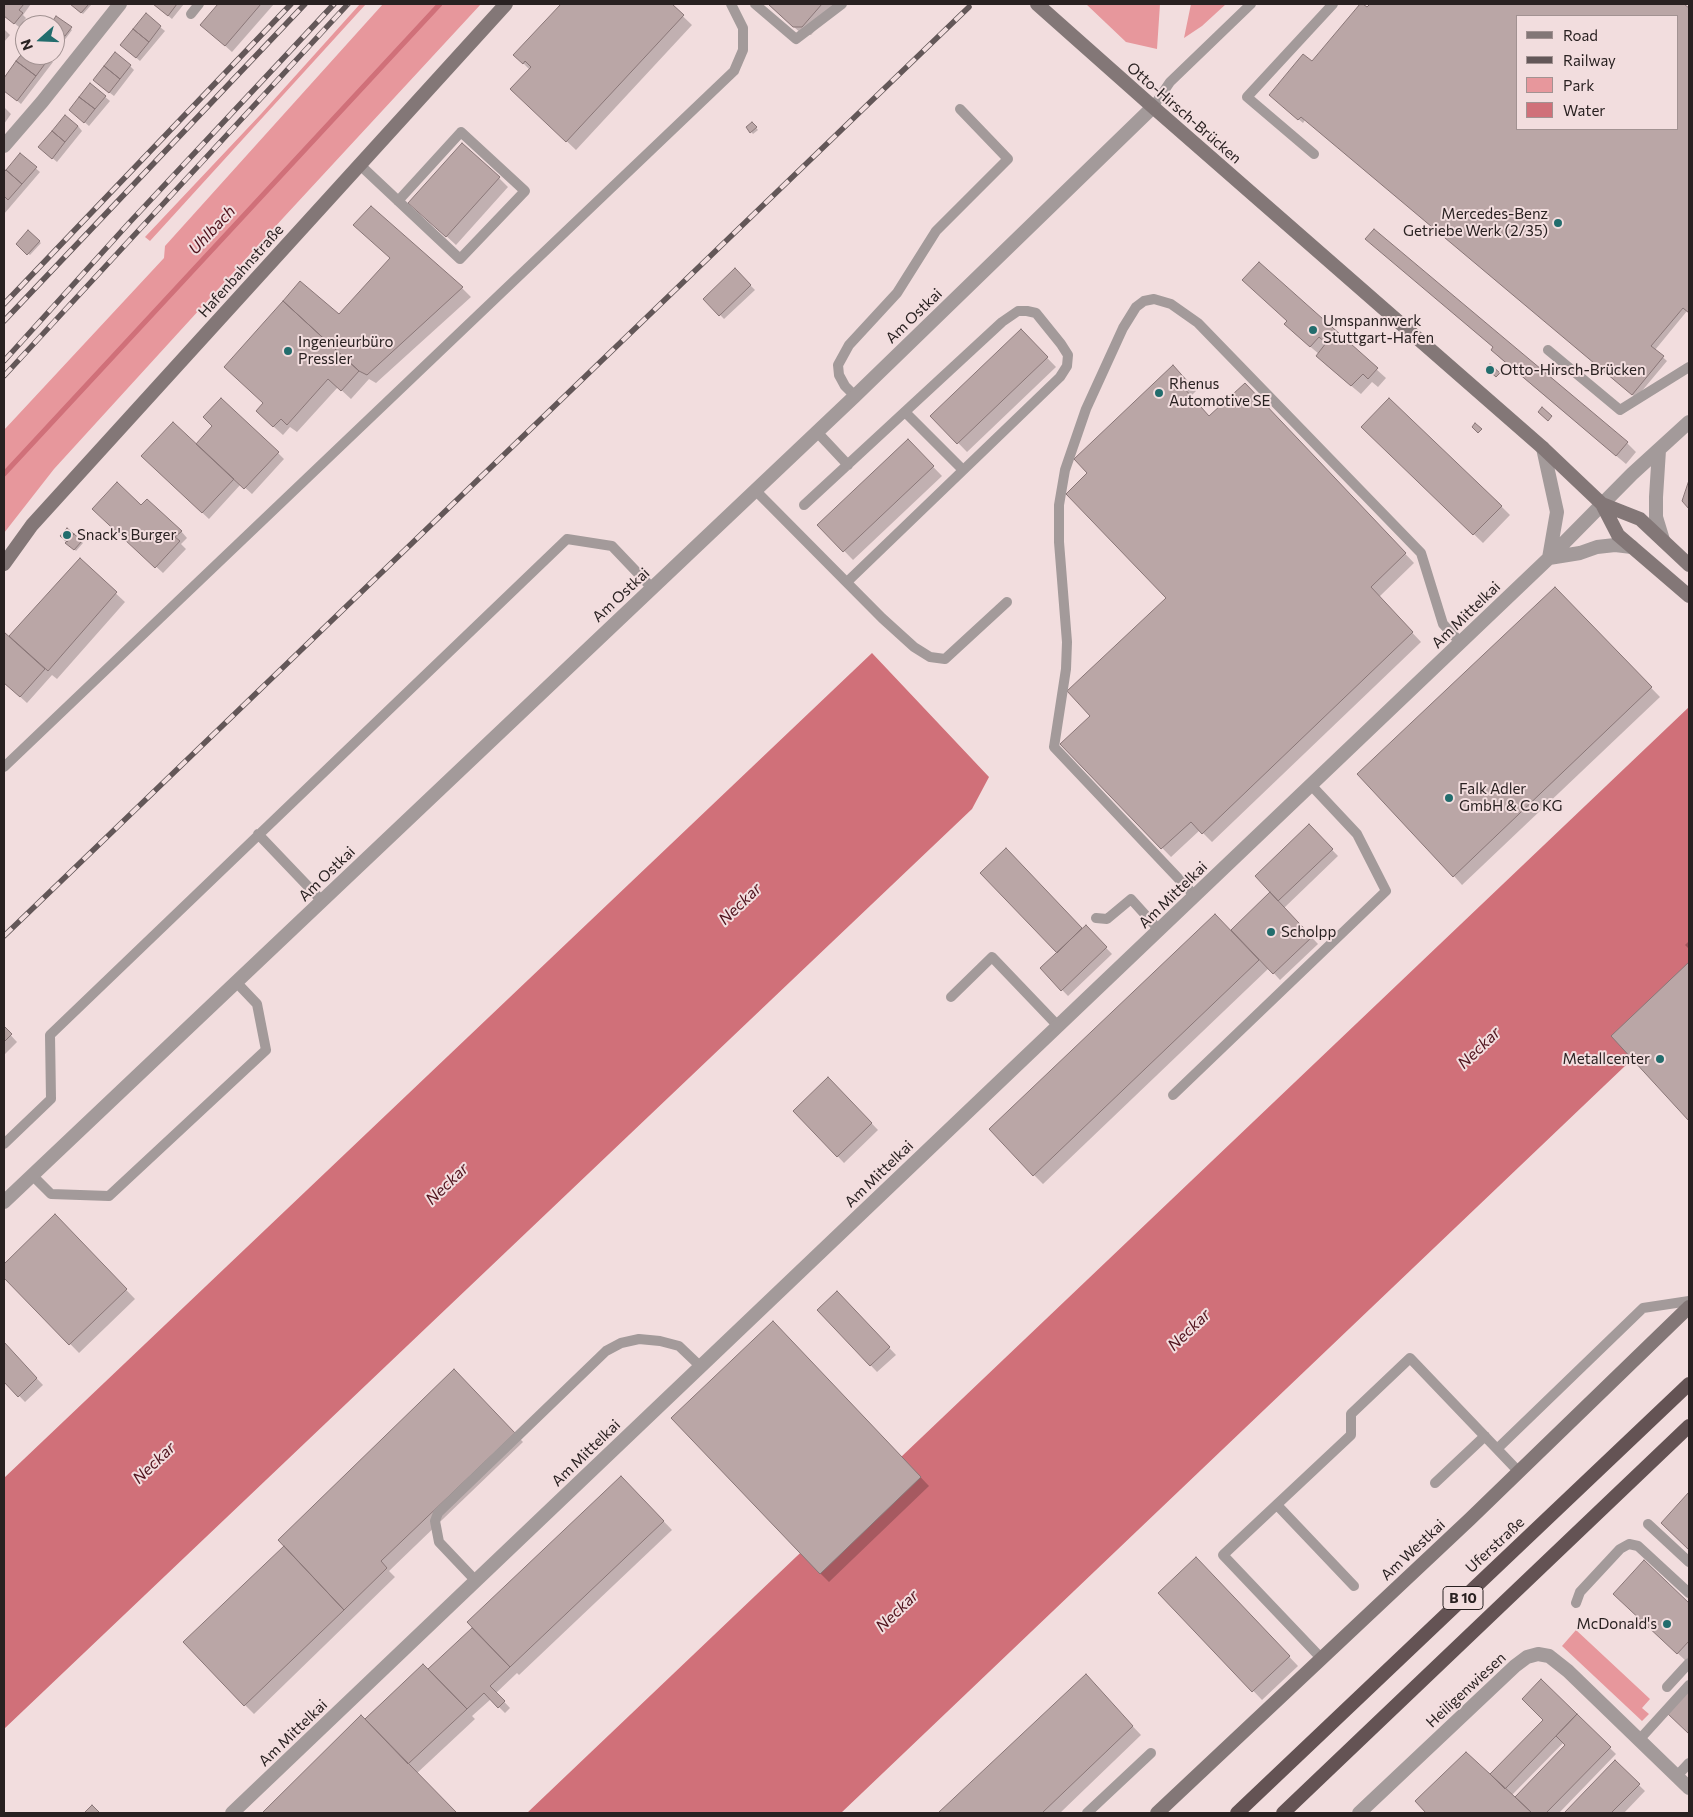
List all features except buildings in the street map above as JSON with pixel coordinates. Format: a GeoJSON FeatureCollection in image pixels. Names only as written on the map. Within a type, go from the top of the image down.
{"type":"FeatureCollection","features":[{"type":"Feature","properties":{"kind":"highway","name":"Uferstraße"},"geometry":{"type":"LineString","coordinates":[[1237,1813],[1689,1384]]}},
{"type":"Feature","properties":{"kind":"highway","name":"B 10"},"geometry":{"type":"LineString","coordinates":[[1283,1813],[1689,1426]]}},
{"type":"Feature","properties":{"kind":"main road","name":"Hafenbahnstraße"},"geometry":{"type":"LineString","coordinates":[[4,564],[32,524],[506,4]]}},
{"type":"Feature","properties":{"kind":"main road","name":"Otto-Hirsch-Brücken"},"geometry":{"type":"LineString","coordinates":[[1037,4],[1543,448],[1602,504],[1618,535],[1689,596]]}},
{"type":"Feature","properties":{"kind":"main road","name":"Otto-Hirsch-Brücken"},"geometry":{"type":"LineString","coordinates":[[1602,504],[1640,519],[1689,565]]}},
{"type":"Feature","properties":{"kind":"main road","name":"Am Westkai"},"geometry":{"type":"LineString","coordinates":[[1157,1813],[1519,1472],[1689,1307]]}},
{"type":"Feature","properties":{"kind":"street"},"geometry":{"type":"LineString","coordinates":[[4,146],[42,102],[120,4]]}},
{"type":"Feature","properties":{"kind":"street","name":"Am Ostkai"},"geometry":{"type":"LineString","coordinates":[[4,1202],[817,432],[1153,107]]}},
{"type":"Feature","properties":{"kind":"street","name":"Am Mittelkai"},"geometry":{"type":"LineString","coordinates":[[232,1813],[1461,643],[1602,504],[1689,422]]}},
{"type":"Feature","properties":{"kind":"street"},"geometry":{"type":"LineString","coordinates":[[1543,448],[1557,512],[1549,558],[1580,553],[1597,547],[1615,545],[1632,547]]}},
{"type":"Feature","properties":{"kind":"street"},"geometry":{"type":"LineString","coordinates":[[1659,450],[1656,517],[1663,540]]}},
{"type":"Feature","properties":{"kind":"street","name":"Heiligenwiesen"},"geometry":{"type":"LineString","coordinates":[[1359,1813],[1515,1666],[1527,1657],[1538,1654],[1549,1656],[1568,1670],[1689,1788]]}},
{"type":"Feature","properties":{"kind":"lane"},"geometry":{"type":"LineString","coordinates":[[191,14],[199,4]]}},
{"type":"Feature","properties":{"kind":"lane"},"geometry":{"type":"LineString","coordinates":[[4,767],[734,71],[743,50],[743,28],[731,4]]}},
{"type":"Feature","properties":{"kind":"lane"},"geometry":{"type":"LineString","coordinates":[[755,4],[796,39],[842,4]]}},
{"type":"Feature","properties":{"kind":"lane","name":"Am Ostkai"},"geometry":{"type":"LineString","coordinates":[[1153,107],[1170,82],[1251,4]]}},
{"type":"Feature","properties":{"kind":"lane"},"geometry":{"type":"LineString","coordinates":[[1314,154],[1246,96],[1334,4]]}},
{"type":"Feature","properties":{"kind":"lane"},"geometry":{"type":"LineString","coordinates":[[854,396],[845,386],[839,375],[838,365],[849,345],[897,293],[936,231],[1008,159],[960,108]]}},
{"type":"Feature","properties":{"kind":"lane"},"geometry":{"type":"LineString","coordinates":[[360,165],[398,201],[460,259],[525,190],[461,132],[398,201]]}},
{"type":"Feature","properties":{"kind":"lane"},"geometry":{"type":"LineString","coordinates":[[1195,896],[1054,747],[1066,669],[1067,642],[1058,542],[1059,505],[1065,470],[1086,409],[1123,328],[1136,307],[1144,301],[1154,299],[1171,304],[1198,323],[1408,539],[1421,553],[1443,624],[1461,643]]}},
{"type":"Feature","properties":{"kind":"lane"},"geometry":{"type":"LineString","coordinates":[[804,505],[1002,322],[1018,311],[1036,313],[1068,355],[1067,366],[1060,377],[847,582]]}},
{"type":"Feature","properties":{"kind":"lane"},"geometry":{"type":"LineString","coordinates":[[1548,350],[1620,410],[1689,367]]}},
{"type":"Feature","properties":{"kind":"lane"},"geometry":{"type":"LineString","coordinates":[[905,412],[963,470]]}},
{"type":"Feature","properties":{"kind":"lane"},"geometry":{"type":"LineString","coordinates":[[817,432],[848,465]]}},
{"type":"Feature","properties":{"kind":"lane"},"geometry":{"type":"LineString","coordinates":[[756,490],[882,618],[914,647],[930,658],[945,659],[1007,602]]}},
{"type":"Feature","properties":{"kind":"lane"},"geometry":{"type":"LineString","coordinates":[[4,1144],[51,1099],[50,1035],[567,539],[612,546],[652,588]]}},
{"type":"Feature","properties":{"kind":"lane"},"geometry":{"type":"LineString","coordinates":[[1173,1094],[1386,891],[1357,834],[1311,785]]}},
{"type":"Feature","properties":{"kind":"lane"},"geometry":{"type":"LineString","coordinates":[[258,834],[322,901]]}},
{"type":"Feature","properties":{"kind":"lane"},"geometry":{"type":"LineString","coordinates":[[1096,918],[1107,919],[1131,899],[1159,930]]}},
{"type":"Feature","properties":{"kind":"lane"},"geometry":{"type":"LineString","coordinates":[[951,997],[992,957],[1058,1026]]}},
{"type":"Feature","properties":{"kind":"lane"},"geometry":{"type":"LineString","coordinates":[[32,1175],[51,1194],[109,1196],[266,1050],[256,1004],[237,983]]}},
{"type":"Feature","properties":{"kind":"lane"},"geometry":{"type":"LineString","coordinates":[[1497,1449],[1643,1308],[1689,1301]]}},
{"type":"Feature","properties":{"kind":"lane"},"geometry":{"type":"LineString","coordinates":[[476,1581],[439,1542],[435,1521],[438,1513],[606,1351],[621,1343],[639,1339],[660,1340],[680,1346],[701,1367]]}},
{"type":"Feature","properties":{"kind":"lane"},"geometry":{"type":"LineString","coordinates":[[1322,1658],[1223,1555],[1351,1435],[1351,1414],[1410,1358],[1519,1472]]}},
{"type":"Feature","properties":{"kind":"lane"},"geometry":{"type":"LineString","coordinates":[[1435,1483],[1485,1436]]}},
{"type":"Feature","properties":{"kind":"lane"},"geometry":{"type":"LineString","coordinates":[[1276,1504],[1354,1586]]}},
{"type":"Feature","properties":{"kind":"lane"},"geometry":{"type":"LineString","coordinates":[[1648,1524],[1689,1562]]}},
{"type":"Feature","properties":{"kind":"lane"},"geometry":{"type":"LineString","coordinates":[[1576,1602],[1580,1592],[1620,1549],[1629,1544],[1638,1546],[1689,1593]]}},
{"type":"Feature","properties":{"kind":"lane"},"geometry":{"type":"LineString","coordinates":[[1667,1687],[1689,1663]]}},
{"type":"Feature","properties":{"kind":"lane"},"geometry":{"type":"LineString","coordinates":[[1639,1740],[1689,1685]]}},
{"type":"Feature","properties":{"kind":"lane"},"geometry":{"type":"LineString","coordinates":[[1087,1813],[1151,1753]]}},
{"type":"Feature","properties":{"kind":"lane"},"geometry":{"type":"LineString","coordinates":[[1677,1776],[1689,1764]]}},
{"type":"Feature","properties":{"kind":"green space"},"geometry":{"type":"Polygon","coordinates":[[[360,4],[366,4],[150,241],[145,237],[261,114],[360,4]]]}},
{"type":"Feature","properties":{"kind":"green space"},"geometry":{"type":"Polygon","coordinates":[[[383,4],[481,4],[54,469],[4,533],[4,430],[164,258],[165,246],[383,4]]]}},
{"type":"Feature","properties":{"kind":"green space"},"geometry":{"type":"Polygon","coordinates":[[[1086,4],[1160,4],[1157,49],[1126,42],[1086,4]]]}},
{"type":"Feature","properties":{"kind":"green space"},"geometry":{"type":"Polygon","coordinates":[[[1191,4],[1226,4],[1202,26],[1184,38],[1191,4]]]}},
{"type":"Feature","properties":{"kind":"green space"},"geometry":{"type":"Polygon","coordinates":[[[1576,1630],[1650,1699],[1642,1708],[1649,1714],[1642,1721],[1562,1646],[1576,1630]]]}},
{"type":"Feature","properties":{"kind":"water","name":"Neckar"},"geometry":{"type":"Polygon","coordinates":[[[872,653],[989,777],[972,809],[4,1729],[4,1478],[872,653]]]}},
{"type":"Feature","properties":{"kind":"water","name":"Neckar"},"geometry":{"type":"Polygon","coordinates":[[[1689,707],[1689,1005],[841,1813],[527,1813],[1689,707]]]}},
{"type":"Feature","properties":{"kind":"waterway","name":"Uhlbach"},"geometry":{"type":"LineString","coordinates":[[4,474],[440,4]]}},
{"type":"Feature","properties":{"kind":"railway"},"geometry":{"type":"LineString","coordinates":[[4,304],[291,4]]}},
{"type":"Feature","properties":{"kind":"railway"},"geometry":{"type":"LineString","coordinates":[[4,321],[305,4]]}},
{"type":"Feature","properties":{"kind":"railway"},"geometry":{"type":"LineString","coordinates":[[4,361],[129,223],[334,4]]}},
{"type":"Feature","properties":{"kind":"railway"},"geometry":{"type":"LineString","coordinates":[[4,376],[348,4]]}},
{"type":"Feature","properties":{"kind":"railway"},"geometry":{"type":"LineString","coordinates":[[4,936],[969,7]]}},
{"type":"Feature","properties":{"kind":"place","name":"Mercedes-Benz Getriebe Werk (2/35)"},"geometry":{"type":"Point","coordinates":[1558,223]}},
{"type":"Feature","properties":{"kind":"place","name":"Umspannwerk Stuttgart-Hafen"},"geometry":{"type":"Point","coordinates":[1313,330]}},
{"type":"Feature","properties":{"kind":"place","name":"Ingenieurbüro Pressler"},"geometry":{"type":"Point","coordinates":[288,351]}},
{"type":"Feature","properties":{"kind":"place","name":"Otto-Hirsch-Brücken"},"geometry":{"type":"Point","coordinates":[1490,370]}},
{"type":"Feature","properties":{"kind":"place","name":"Rhenus Automotive SE"},"geometry":{"type":"Point","coordinates":[1159,393]}},
{"type":"Feature","properties":{"kind":"place","name":"Snack's Burger"},"geometry":{"type":"Point","coordinates":[67,535]}},
{"type":"Feature","properties":{"kind":"place","name":"Falk Adler GmbH & Co KG"},"geometry":{"type":"Point","coordinates":[1449,798]}},
{"type":"Feature","properties":{"kind":"place","name":"Scholpp"},"geometry":{"type":"Point","coordinates":[1271,932]}},
{"type":"Feature","properties":{"kind":"place","name":"Metallcenter"},"geometry":{"type":"Point","coordinates":[1660,1059]}},
{"type":"Feature","properties":{"kind":"place","name":"McDonald's"},"geometry":{"type":"Point","coordinates":[1667,1624]}}]}
